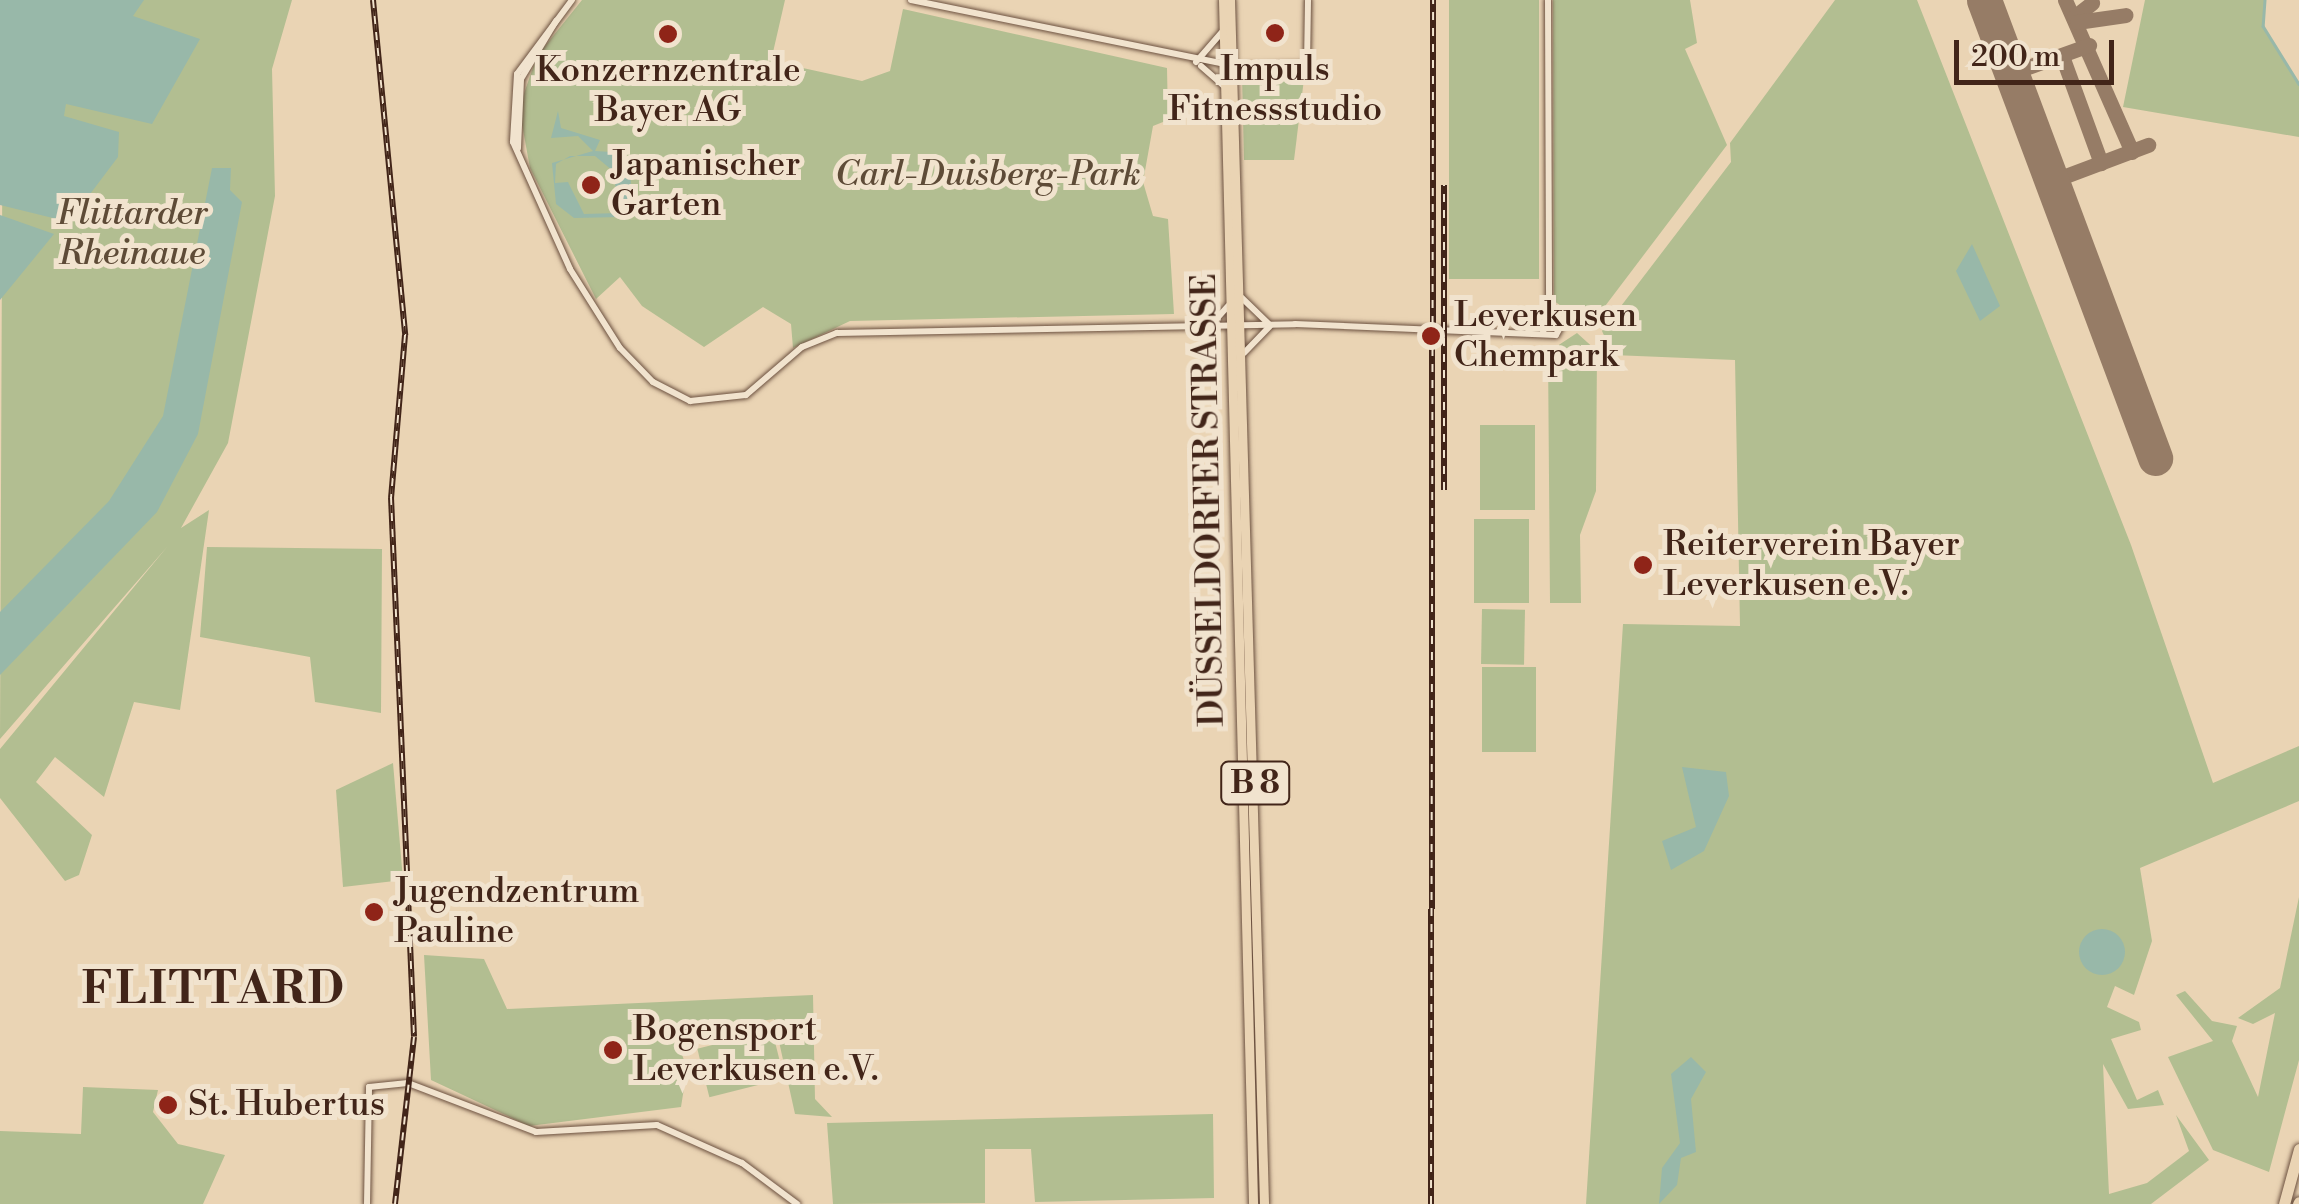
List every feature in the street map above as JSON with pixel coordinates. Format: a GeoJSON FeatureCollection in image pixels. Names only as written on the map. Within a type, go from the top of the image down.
{"type":"FeatureCollection","features":[{"type":"Feature","properties":{"kind":"highway"},"geometry":{"type":"LineString","coordinates":[[2284,1201],[2299,1150]]}},
{"type":"Feature","properties":{"kind":"main road","name":"B 8"},"geometry":{"type":"LineString","coordinates":[[1227,0],[1224,27],[1230,66]]}},
{"type":"Feature","properties":{"kind":"main road","name":"B 8"},"geometry":{"type":"LineString","coordinates":[[1227,0],[1227,96]]}},
{"type":"Feature","properties":{"kind":"main road","name":"DÜSSELDORFER STRASSE"},"geometry":{"type":"LineString","coordinates":[[1230,66],[1238,207],[1237,297]]}},
{"type":"Feature","properties":{"kind":"main road","name":"DÜSSELDORFER STRASSE"},"geometry":{"type":"LineString","coordinates":[[1227,96],[1238,326],[1252,928],[1264,1204]]}},
{"type":"Feature","properties":{"kind":"main road","name":"DÜSSELDORFER STRASSE"},"geometry":{"type":"LineString","coordinates":[[1238,326],[1244,353],[1245,646]]}},
{"type":"Feature","properties":{"kind":"main road","name":"DÜSSELDORFER STRASSE"},"geometry":{"type":"LineString","coordinates":[[1252,928],[1253,1204]]}},
{"type":"Feature","properties":{"kind":"street"},"geometry":{"type":"LineString","coordinates":[[572,0],[526,54],[510,109],[520,158],[570,269],[620,348],[653,382],[697,402],[746,396],[802,347],[837,333],[1271,325],[1543,332],[1562,328],[1549,314]]}},
{"type":"Feature","properties":{"kind":"street"},"geometry":{"type":"LineString","coordinates":[[910,0],[1195,63],[1230,66],[1306,64],[1308,0]]}},
{"type":"Feature","properties":{"kind":"street"},"geometry":{"type":"LineString","coordinates":[[1543,332],[1549,314],[1548,0]]}},
{"type":"Feature","properties":{"kind":"street"},"geometry":{"type":"LineString","coordinates":[[520,158],[521,79],[558,16]]}},
{"type":"Feature","properties":{"kind":"street"},"geometry":{"type":"LineString","coordinates":[[1195,63],[1212,54],[1224,27]]}},
{"type":"Feature","properties":{"kind":"street"},"geometry":{"type":"LineString","coordinates":[[1195,63],[1216,74],[1227,96]]}},
{"type":"Feature","properties":{"kind":"street"},"geometry":{"type":"LineString","coordinates":[[1209,326],[1237,297],[1271,325]]}},
{"type":"Feature","properties":{"kind":"street"},"geometry":{"type":"LineString","coordinates":[[1244,353],[1271,325]]}},
{"type":"Feature","properties":{"kind":"street"},"geometry":{"type":"LineString","coordinates":[[366,1204],[369,1087],[408,1083],[536,1132],[657,1124],[742,1164],[797,1204]]}},
{"type":"Feature","properties":{"kind":"green space","name":"Flittarder Rheinaue"},"geometry":{"type":"Polygon","coordinates":[[[3,0],[292,0],[272,69],[275,196],[228,443],[181,528],[209,510],[180,710],[134,702],[104,797],[55,757],[36,782],[92,835],[79,875],[65,881],[0,798],[0,749],[167,547],[0,739],[3,0]]]}},
{"type":"Feature","properties":{"kind":"green space","name":"Carl-Duisberg-Park"},"geometry":{"type":"Polygon","coordinates":[[[582,0],[785,0],[771,61],[862,81],[890,71],[903,9],[1167,68],[1168,120],[1153,126],[1143,182],[1153,216],[1168,219],[1174,314],[850,321],[793,348],[791,324],[763,307],[704,347],[642,306],[620,277],[596,299],[530,168],[519,108],[537,56],[582,0]]]}},
{"type":"Feature","properties":{"kind":"green space"},"geometry":{"type":"Polygon","coordinates":[[[1449,0],[1539,0],[1539,279],[1449,279],[1449,0]]]}},
{"type":"Feature","properties":{"kind":"green space"},"geometry":{"type":"Polygon","coordinates":[[[1553,0],[1690,0],[1697,43],[1685,49],[1727,145],[1590,326],[1554,301],[1553,0]]]}},
{"type":"Feature","properties":{"kind":"green space"},"geometry":{"type":"Polygon","coordinates":[[[1835,0],[1917,0],[2131,545],[2213,783],[2299,746],[2299,801],[2140,868],[2152,941],[2134,995],[2115,986],[2107,1007],[2139,1022],[2141,1030],[2111,1039],[2137,1100],[2158,1090],[2164,1105],[2128,1109],[2103,1064],[2109,1194],[2147,1183],[2189,1151],[2176,1115],[2209,1160],[2151,1204],[1586,1204],[1623,624],[1740,626],[1735,360],[1613,355],[1602,331],[1731,162],[1730,143],[1835,0]]]}},
{"type":"Feature","properties":{"kind":"green space"},"geometry":{"type":"Polygon","coordinates":[[[2145,0],[2265,0],[2263,26],[2299,84],[2299,137],[2123,107],[2145,0]]]}},
{"type":"Feature","properties":{"kind":"green space"},"geometry":{"type":"Polygon","coordinates":[[[1305,71],[1294,160],[1244,160],[1242,75],[1305,71]]]}},
{"type":"Feature","properties":{"kind":"green space"},"geometry":{"type":"Polygon","coordinates":[[[1577,333],[1597,351],[1596,491],[1580,535],[1581,603],[1550,603],[1548,352],[1577,333]]]}},
{"type":"Feature","properties":{"kind":"green space"},"geometry":{"type":"Polygon","coordinates":[[[1480,425],[1535,425],[1535,510],[1480,510],[1480,425]]]}},
{"type":"Feature","properties":{"kind":"green space"},"geometry":{"type":"Polygon","coordinates":[[[1474,519],[1529,519],[1529,603],[1474,603],[1474,519]]]}},
{"type":"Feature","properties":{"kind":"green space"},"geometry":{"type":"Polygon","coordinates":[[[207,547],[382,549],[381,713],[315,702],[310,657],[200,637],[207,547]]]}},
{"type":"Feature","properties":{"kind":"green space"},"geometry":{"type":"Polygon","coordinates":[[[1482,609],[1525,610],[1524,665],[1481,664],[1482,609]]]}},
{"type":"Feature","properties":{"kind":"green space"},"geometry":{"type":"Polygon","coordinates":[[[1482,667],[1536,667],[1536,752],[1482,752],[1482,667]]]}},
{"type":"Feature","properties":{"kind":"green space"},"geometry":{"type":"Polygon","coordinates":[[[393,763],[403,880],[343,887],[336,790],[393,763]]]}},
{"type":"Feature","properties":{"kind":"green space"},"geometry":{"type":"Polygon","coordinates":[[[2299,897],[2299,1060],[2269,1172],[2213,1150],[2168,1057],[2213,1041],[2176,995],[2185,991],[2212,1021],[2237,1026],[2232,1041],[2258,1097],[2275,1013],[2253,1024],[2238,1018],[2280,988],[2299,897]]]}},
{"type":"Feature","properties":{"kind":"green space"},"geometry":{"type":"Polygon","coordinates":[[[424,955],[484,959],[507,1009],[813,995],[815,1099],[832,1117],[795,1114],[774,1019],[675,1034],[687,1069],[681,1107],[529,1126],[431,1080],[424,955]]]}},
{"type":"Feature","properties":{"kind":"green space"},"geometry":{"type":"Polygon","coordinates":[[[772,1030],[784,1079],[709,1097],[697,1049],[772,1030]]]}},
{"type":"Feature","properties":{"kind":"green space"},"geometry":{"type":"Polygon","coordinates":[[[83,1087],[158,1090],[153,1112],[178,1144],[225,1155],[203,1204],[0,1204],[0,1131],[81,1134],[83,1087]]]}},
{"type":"Feature","properties":{"kind":"green space"},"geometry":{"type":"Polygon","coordinates":[[[1213,1114],[1214,1198],[1035,1202],[1031,1149],[985,1149],[985,1203],[833,1204],[827,1123],[1213,1114]]]}},
{"type":"Feature","properties":{"kind":"shaded area"},"geometry":{"type":"Polygon","coordinates":[[[0,0],[144,0],[133,16],[200,39],[152,124],[66,104],[64,116],[119,132],[118,157],[69,222],[0,205],[0,0]]]}},
{"type":"Feature","properties":{"kind":"shaded area"},"geometry":{"type":"Polygon","coordinates":[[[558,111],[561,128],[600,140],[595,151],[612,152],[630,170],[632,202],[621,217],[574,218],[556,204],[552,163],[564,160],[556,164],[555,183],[568,182],[584,214],[620,213],[613,171],[595,156],[576,156],[593,151],[578,136],[551,138],[558,111]]]}},
{"type":"Feature","properties":{"kind":"shaded area"},"geometry":{"type":"Polygon","coordinates":[[[212,168],[231,168],[230,190],[242,202],[198,434],[157,512],[0,675],[0,612],[109,501],[163,416],[212,168]]]}},
{"type":"Feature","properties":{"kind":"shaded area"},"geometry":{"type":"Polygon","coordinates":[[[0,215],[54,234],[0,300],[0,215]]]}},
{"type":"Feature","properties":{"kind":"shaded area"},"geometry":{"type":"Polygon","coordinates":[[[1972,244],[2000,306],[1980,321],[1956,271],[1972,244]]]}},
{"type":"Feature","properties":{"kind":"shaded area"},"geometry":{"type":"Polygon","coordinates":[[[1682,767],[1726,772],[1729,796],[1704,851],[1671,870],[1662,841],[1696,827],[1682,767]]]}},
{"type":"Feature","properties":{"kind":"shaded area"},"geometry":{"type":"Polygon","coordinates":[[[2102,929],[2118,936],[2125,952],[2118,968],[2102,975],[2086,968],[2079,952],[2086,936],[2102,929]]]}},
{"type":"Feature","properties":{"kind":"shaded area"},"geometry":{"type":"Polygon","coordinates":[[[1691,1057],[1706,1072],[1691,1099],[1696,1152],[1681,1158],[1677,1185],[1659,1204],[1662,1168],[1680,1143],[1671,1074],[1691,1057]]]}},
{"type":"Feature","properties":{"kind":"waterway"},"geometry":{"type":"LineString","coordinates":[[2265,0],[2263,26],[2299,84]]}},
{"type":"Feature","properties":{"kind":"taxiway"},"geometry":{"type":"LineString","coordinates":[[2065,0],[2132,152]]}},
{"type":"Feature","properties":{"kind":"taxiway"},"geometry":{"type":"LineString","coordinates":[[2074,17],[2092,3]]}},
{"type":"Feature","properties":{"kind":"taxiway"},"geometry":{"type":"LineString","coordinates":[[2077,22],[2126,15]]}},
{"type":"Feature","properties":{"kind":"taxiway"},"geometry":{"type":"LineString","coordinates":[[2011,73],[2089,45]]}},
{"type":"Feature","properties":{"kind":"taxiway"},"geometry":{"type":"LineString","coordinates":[[2062,56],[2101,163]]}},
{"type":"Feature","properties":{"kind":"taxiway"},"geometry":{"type":"LineString","coordinates":[[2052,181],[2148,145]]}},
{"type":"Feature","properties":{"kind":"runway"},"geometry":{"type":"LineString","coordinates":[[1984,0],[2155,458]]}},
{"type":"Feature","properties":{"kind":"railway"},"geometry":{"type":"LineString","coordinates":[[373,0],[405,335],[391,497],[414,1037],[395,1204]]}},
{"type":"Feature","properties":{"kind":"railway"},"geometry":{"type":"LineString","coordinates":[[1431,1204],[1433,0]]}},
{"type":"Feature","properties":{"kind":"railway"},"geometry":{"type":"LineString","coordinates":[[1444,185],[1444,490]]}},
{"type":"Feature","properties":{"kind":"place","name":"Impuls Fitnessstudio"},"geometry":{"type":"Point","coordinates":[1275,33]}},
{"type":"Feature","properties":{"kind":"place","name":"Konzernzentrale Bayer AG"},"geometry":{"type":"Point","coordinates":[668,34]}},
{"type":"Feature","properties":{"kind":"place","name":"Japanischer Garten"},"geometry":{"type":"Point","coordinates":[591,185]}},
{"type":"Feature","properties":{"kind":"place","name":"Leverkusen Chempark"},"geometry":{"type":"Point","coordinates":[1431,336]}},
{"type":"Feature","properties":{"kind":"place","name":"Reiterverein Bayer Leverkusen e.V."},"geometry":{"type":"Point","coordinates":[1643,565]}},
{"type":"Feature","properties":{"kind":"place","name":"Jugendzentrum Pauline"},"geometry":{"type":"Point","coordinates":[374,912]}},
{"type":"Feature","properties":{"kind":"place","name":"Bogensport Leverkusen e.V."},"geometry":{"type":"Point","coordinates":[613,1050]}},
{"type":"Feature","properties":{"kind":"place","name":"St. Hubertus"},"geometry":{"type":"Point","coordinates":[168,1105]}},
{"type":"Feature","properties":{"kind":"district","name":"FLITTARD"},"geometry":{"type":"Point","coordinates":[214,990]}}]}
